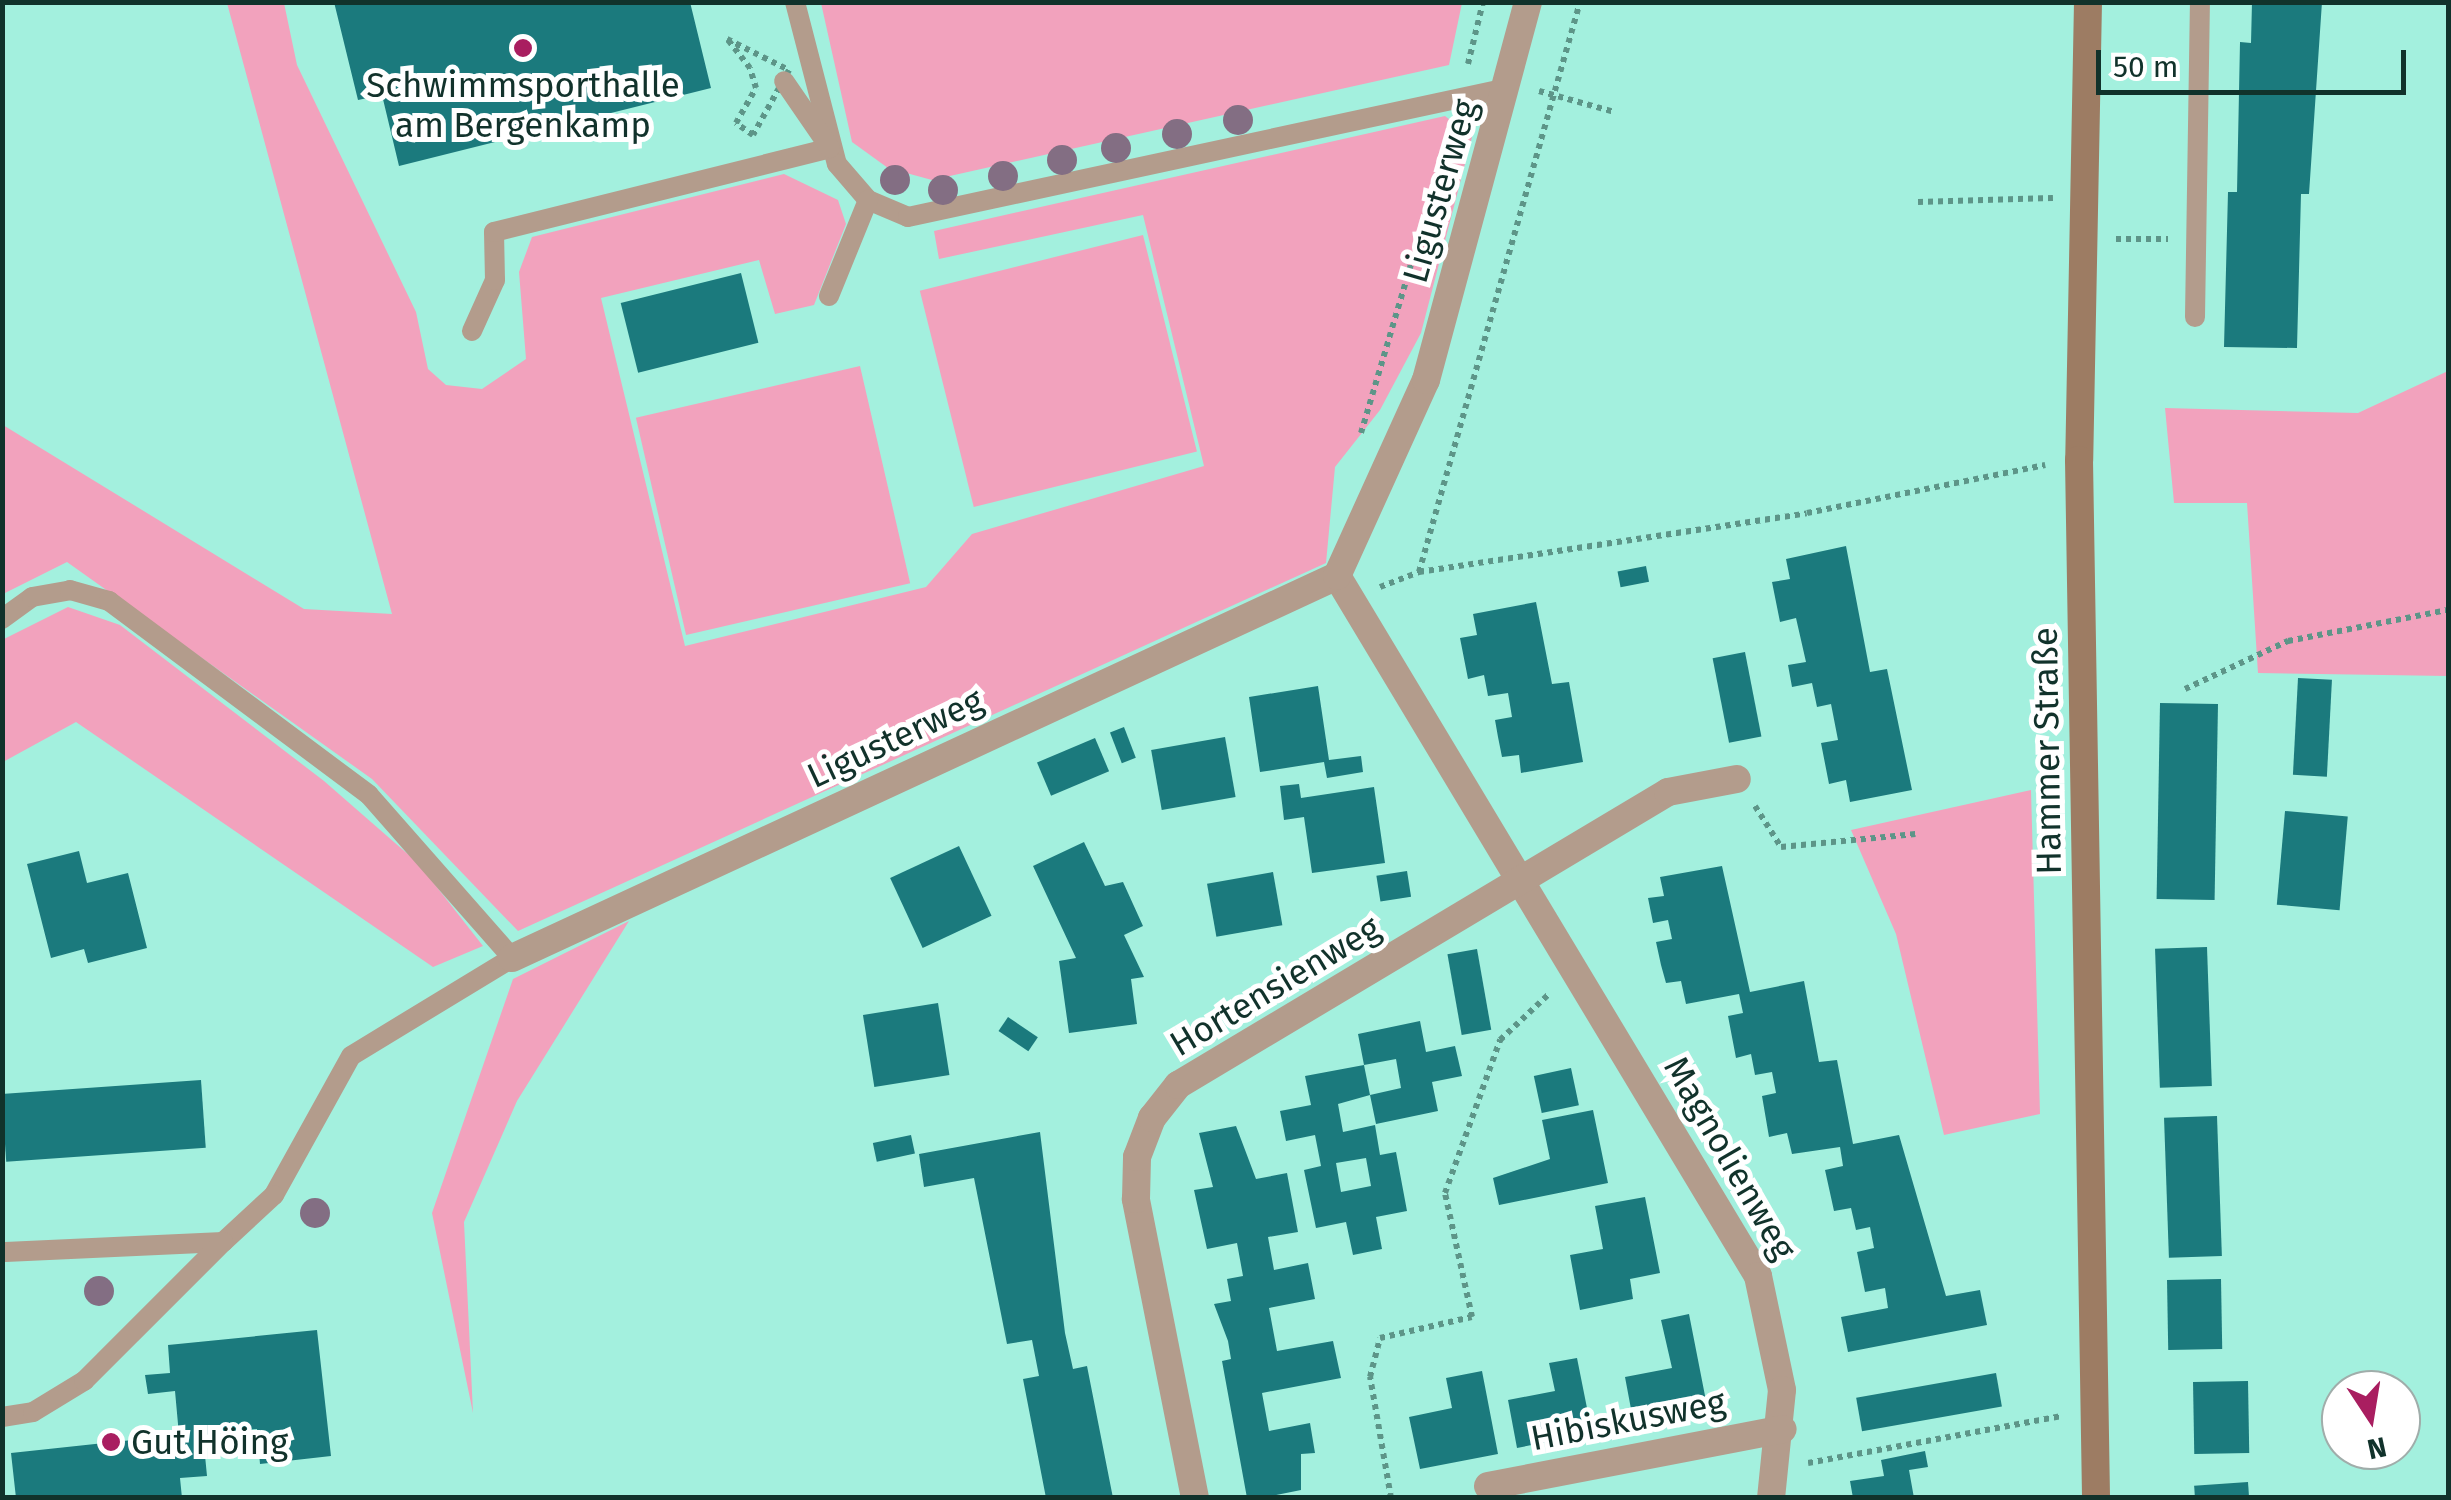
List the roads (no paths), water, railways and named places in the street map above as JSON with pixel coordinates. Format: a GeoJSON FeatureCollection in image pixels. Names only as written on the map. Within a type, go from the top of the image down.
{"type":"FeatureCollection","features":[{"type":"Feature","properties":{"kind":"main road","name":"Hammer Straße"},"geometry":{"type":"LineString","coordinates":[[2088,2],[2078,238],[2079,460],[2096,1498]]}},
{"type":"Feature","properties":{"kind":"street","name":"Ligusterweg"},"geometry":{"type":"LineString","coordinates":[[512,958],[1344,587],[1426,380],[1528,2]]}},
{"type":"Feature","properties":{"kind":"street","name":"Magnolienweg"},"geometry":{"type":"LineString","coordinates":[[1344,587],[1758,1276],[1777,1336],[1783,1429],[1771,1498]]}},
{"type":"Feature","properties":{"kind":"street"},"geometry":{"type":"LineString","coordinates":[[1521,884],[1668,792],[1737,779]]}},
{"type":"Feature","properties":{"kind":"street","name":"Hortensienweg"},"geometry":{"type":"LineString","coordinates":[[1195,1498],[1136,1199],[1137,1157],[1152,1118],[1178,1085],[1521,884]]}},
{"type":"Feature","properties":{"kind":"street","name":"Hibiskusweg"},"geometry":{"type":"LineString","coordinates":[[1488,1486],[1783,1429]]}},
{"type":"Feature","properties":{"kind":"lane"},"geometry":{"type":"LineString","coordinates":[[796,2],[830,148]]}},
{"type":"Feature","properties":{"kind":"lane"},"geometry":{"type":"LineString","coordinates":[[2195,317],[2200,2]]}},
{"type":"Feature","properties":{"kind":"lane"},"geometry":{"type":"LineString","coordinates":[[784,82],[868,200],[932,218],[1507,88]]}},
{"type":"Feature","properties":{"kind":"lane"},"geometry":{"type":"LineString","coordinates":[[472,332],[495,280],[494,232],[830,148]]}},
{"type":"Feature","properties":{"kind":"lane"},"geometry":{"type":"LineString","coordinates":[[829,296],[868,200]]}},
{"type":"Feature","properties":{"kind":"lane"},"geometry":{"type":"LineString","coordinates":[[2,619],[32,597],[70,590],[108,601],[369,795],[512,958]]}},
{"type":"Feature","properties":{"kind":"lane","name":"Ligusterweg"},"geometry":{"type":"LineString","coordinates":[[2,1417],[34,1412],[84,1381],[274,1195],[350,1056],[512,958]]}},
{"type":"Feature","properties":{"kind":"lane"},"geometry":{"type":"LineString","coordinates":[[5,1252],[222,1242]]}},
{"type":"Feature","properties":{"kind":"place","name":"Schwimmsporthalle am Bergenkamp"},"geometry":{"type":"Point","coordinates":[523,48]}},
{"type":"Feature","properties":{"kind":"place","name":"Gut Höing"},"geometry":{"type":"Point","coordinates":[111,1442]}}]}
